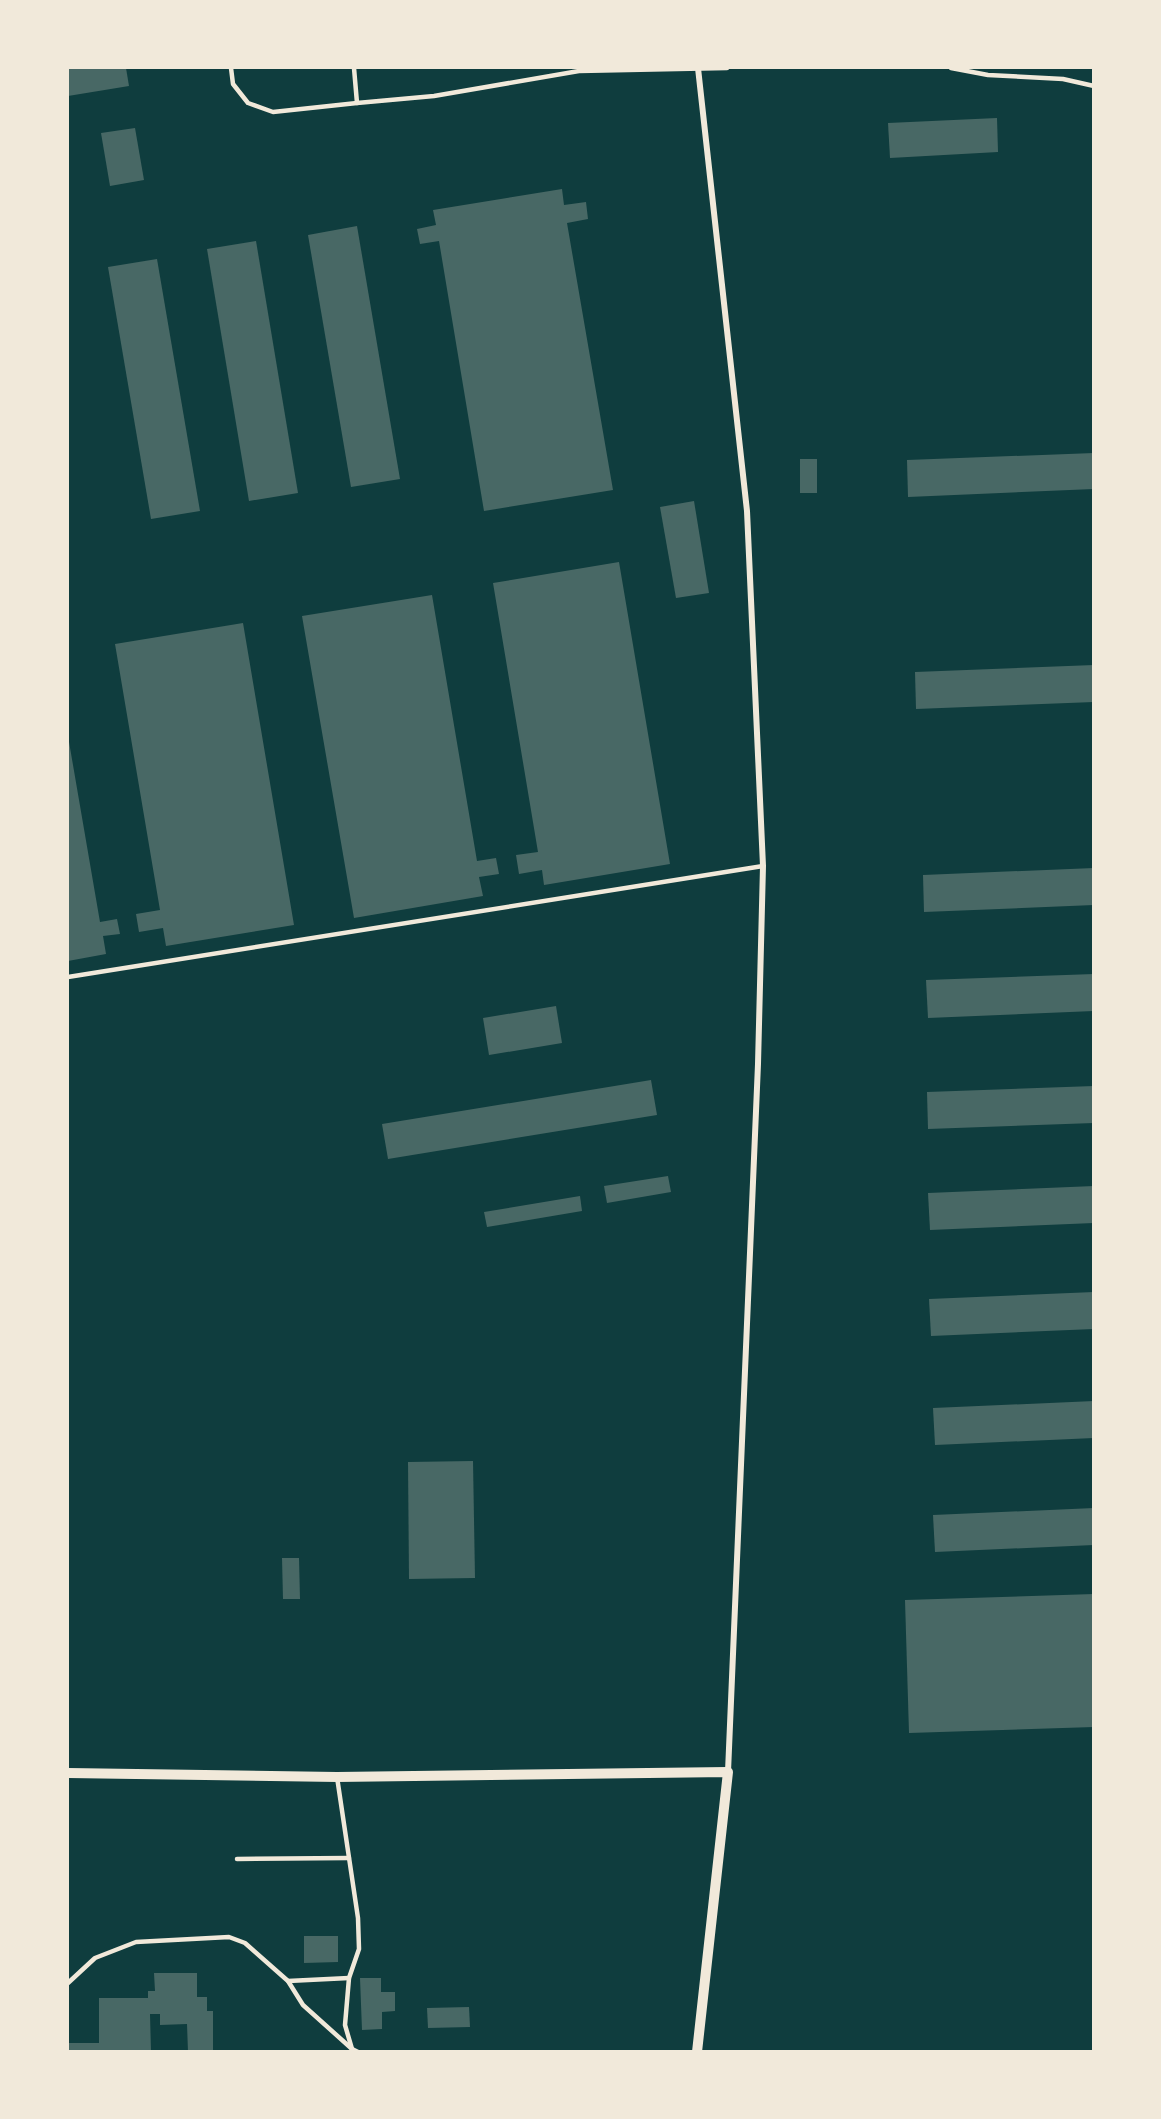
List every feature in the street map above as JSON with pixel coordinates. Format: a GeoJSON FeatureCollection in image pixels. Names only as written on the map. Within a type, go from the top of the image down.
{"type":"FeatureCollection","features":[{"type":"Feature","properties":{"kind":"street"},"geometry":{"type":"LineString","coordinates":[[697,2052],[728,1772],[758,1087],[763,866],[747,511],[698,68]]}},
{"type":"Feature","properties":{"kind":"street"},"geometry":{"type":"LineString","coordinates":[[68,1773],[337,1776],[728,1772]]}},
{"type":"Feature","properties":{"kind":"lane"},"geometry":{"type":"LineString","coordinates":[[231,68],[233,84],[248,103],[273,112],[434,96],[579,71],[727,68]]}},
{"type":"Feature","properties":{"kind":"lane"},"geometry":{"type":"LineString","coordinates":[[354,68],[357,103]]}},
{"type":"Feature","properties":{"kind":"lane"},"geometry":{"type":"LineString","coordinates":[[951,68],[988,75],[1063,79],[1094,86]]}},
{"type":"Feature","properties":{"kind":"lane"},"geometry":{"type":"LineString","coordinates":[[68,977],[763,866]]}},
{"type":"Feature","properties":{"kind":"lane"},"geometry":{"type":"LineString","coordinates":[[337,1776],[357,1918],[359,1949],[349,1978],[345,2025],[352,2049]]}},
{"type":"Feature","properties":{"kind":"lane"},"geometry":{"type":"LineString","coordinates":[[237,1859],[349,1858]]}},
{"type":"Feature","properties":{"kind":"lane"},"geometry":{"type":"LineString","coordinates":[[68,1983],[95,1958],[136,1942],[229,1937],[245,1943],[288,1981],[303,2005],[358,2052]]}},
{"type":"Feature","properties":{"kind":"lane"},"geometry":{"type":"LineString","coordinates":[[288,1981],[349,1978]]}},
{"type":"Feature","properties":{"kind":"building"},"geometry":{"type":"Polygon","coordinates":[[[68,68],[126,68],[129,86],[68,96],[68,68]]]}},
{"type":"Feature","properties":{"kind":"building"},"geometry":{"type":"Polygon","coordinates":[[[997,118],[998,152],[890,158],[888,123],[997,118]]]}},
{"type":"Feature","properties":{"kind":"building"},"geometry":{"type":"Polygon","coordinates":[[[135,128],[144,180],[110,186],[101,133],[135,128]]]}},
{"type":"Feature","properties":{"kind":"building"},"geometry":{"type":"Polygon","coordinates":[[[562,189],[564,205],[586,202],[588,219],[567,223],[613,490],[484,511],[439,241],[420,244],[417,229],[436,225],[433,210],[562,189]]]}},
{"type":"Feature","properties":{"kind":"building"},"geometry":{"type":"Polygon","coordinates":[[[357,226],[400,479],[351,487],[308,235],[357,226]]]}},
{"type":"Feature","properties":{"kind":"building"},"geometry":{"type":"Polygon","coordinates":[[[256,241],[298,493],[249,501],[207,249],[256,241]]]}},
{"type":"Feature","properties":{"kind":"building"},"geometry":{"type":"Polygon","coordinates":[[[157,259],[200,511],[151,519],[108,267],[157,259]]]}},
{"type":"Feature","properties":{"kind":"building"},"geometry":{"type":"Polygon","coordinates":[[[1094,453],[1094,489],[908,497],[907,460],[1094,453]]]}},
{"type":"Feature","properties":{"kind":"building"},"geometry":{"type":"Polygon","coordinates":[[[800,459],[817,459],[817,493],[800,493],[800,459]]]}},
{"type":"Feature","properties":{"kind":"building"},"geometry":{"type":"Polygon","coordinates":[[[694,501],[709,593],[676,598],[660,507],[694,501]]]}},
{"type":"Feature","properties":{"kind":"building"},"geometry":{"type":"Polygon","coordinates":[[[619,562],[670,864],[544,885],[542,870],[519,874],[516,855],[538,852],[493,583],[619,562]]]}},
{"type":"Feature","properties":{"kind":"building"},"geometry":{"type":"Polygon","coordinates":[[[432,595],[477,861],[496,858],[499,874],[479,877],[483,896],[354,918],[302,616],[432,595]]]}},
{"type":"Feature","properties":{"kind":"building"},"geometry":{"type":"Polygon","coordinates":[[[243,623],[294,925],[166,946],[163,928],[139,932],[136,914],[160,910],[115,644],[243,623]]]}},
{"type":"Feature","properties":{"kind":"building"},"geometry":{"type":"Polygon","coordinates":[[[1094,665],[1094,702],[916,709],[915,672],[1094,665]]]}},
{"type":"Feature","properties":{"kind":"building"},"geometry":{"type":"Polygon","coordinates":[[[68,736],[100,922],[117,919],[120,934],[103,936],[106,954],[68,961],[68,736]]]}},
{"type":"Feature","properties":{"kind":"building"},"geometry":{"type":"Polygon","coordinates":[[[1094,868],[1094,905],[924,912],[923,875],[1094,868]]]}},
{"type":"Feature","properties":{"kind":"building"},"geometry":{"type":"Polygon","coordinates":[[[1094,974],[1094,1011],[928,1018],[926,980],[1094,974]]]}},
{"type":"Feature","properties":{"kind":"building"},"geometry":{"type":"Polygon","coordinates":[[[556,1006],[562,1043],[489,1055],[483,1018],[556,1006]]]}},
{"type":"Feature","properties":{"kind":"building"},"geometry":{"type":"Polygon","coordinates":[[[651,1080],[657,1115],[388,1159],[382,1124],[651,1080]]]}},
{"type":"Feature","properties":{"kind":"building"},"geometry":{"type":"Polygon","coordinates":[[[1094,1086],[1094,1123],[928,1129],[927,1092],[1094,1086]]]}},
{"type":"Feature","properties":{"kind":"building"},"geometry":{"type":"Polygon","coordinates":[[[668,1176],[671,1192],[607,1203],[604,1186],[668,1176]]]}},
{"type":"Feature","properties":{"kind":"building"},"geometry":{"type":"Polygon","coordinates":[[[1094,1186],[1094,1223],[930,1230],[928,1193],[1094,1186]]]}},
{"type":"Feature","properties":{"kind":"building"},"geometry":{"type":"Polygon","coordinates":[[[580,1196],[582,1211],[487,1227],[484,1212],[580,1196]]]}},
{"type":"Feature","properties":{"kind":"building"},"geometry":{"type":"Polygon","coordinates":[[[1094,1292],[1094,1329],[931,1336],[929,1299],[1094,1292]]]}},
{"type":"Feature","properties":{"kind":"building"},"geometry":{"type":"Polygon","coordinates":[[[1094,1401],[1094,1438],[935,1445],[933,1408],[1094,1401]]]}},
{"type":"Feature","properties":{"kind":"building"},"geometry":{"type":"Polygon","coordinates":[[[473,1461],[475,1578],[409,1579],[408,1462],[473,1461]]]}},
{"type":"Feature","properties":{"kind":"building"},"geometry":{"type":"Polygon","coordinates":[[[1094,1508],[1094,1545],[935,1552],[933,1515],[1094,1508]]]}},
{"type":"Feature","properties":{"kind":"building"},"geometry":{"type":"Polygon","coordinates":[[[282,1558],[299,1558],[300,1599],[283,1599],[282,1558]]]}},
{"type":"Feature","properties":{"kind":"building"},"geometry":{"type":"Polygon","coordinates":[[[1094,1594],[1094,1727],[909,1733],[905,1600],[1094,1594]]]}},
{"type":"Feature","properties":{"kind":"building"},"geometry":{"type":"Polygon","coordinates":[[[304,1936],[338,1936],[338,1962],[304,1963],[304,1936]]]}},
{"type":"Feature","properties":{"kind":"building"},"geometry":{"type":"Polygon","coordinates":[[[154,1973],[197,1973],[197,1997],[207,1997],[207,2011],[213,2011],[213,2052],[188,2052],[187,2024],[160,2025],[160,2014],[150,2014],[151,2052],[69,2052],[69,2043],[99,2043],[99,1998],[148,1998],[148,1991],[155,1991],[154,1973]]]}},
{"type":"Feature","properties":{"kind":"building"},"geometry":{"type":"Polygon","coordinates":[[[360,1978],[381,1978],[381,1992],[395,1992],[395,2011],[382,2012],[382,2029],[362,2030],[360,1978]]]}},
{"type":"Feature","properties":{"kind":"building"},"geometry":{"type":"Polygon","coordinates":[[[469,2007],[470,2027],[428,2028],[427,2008],[469,2007]]]}}]}
